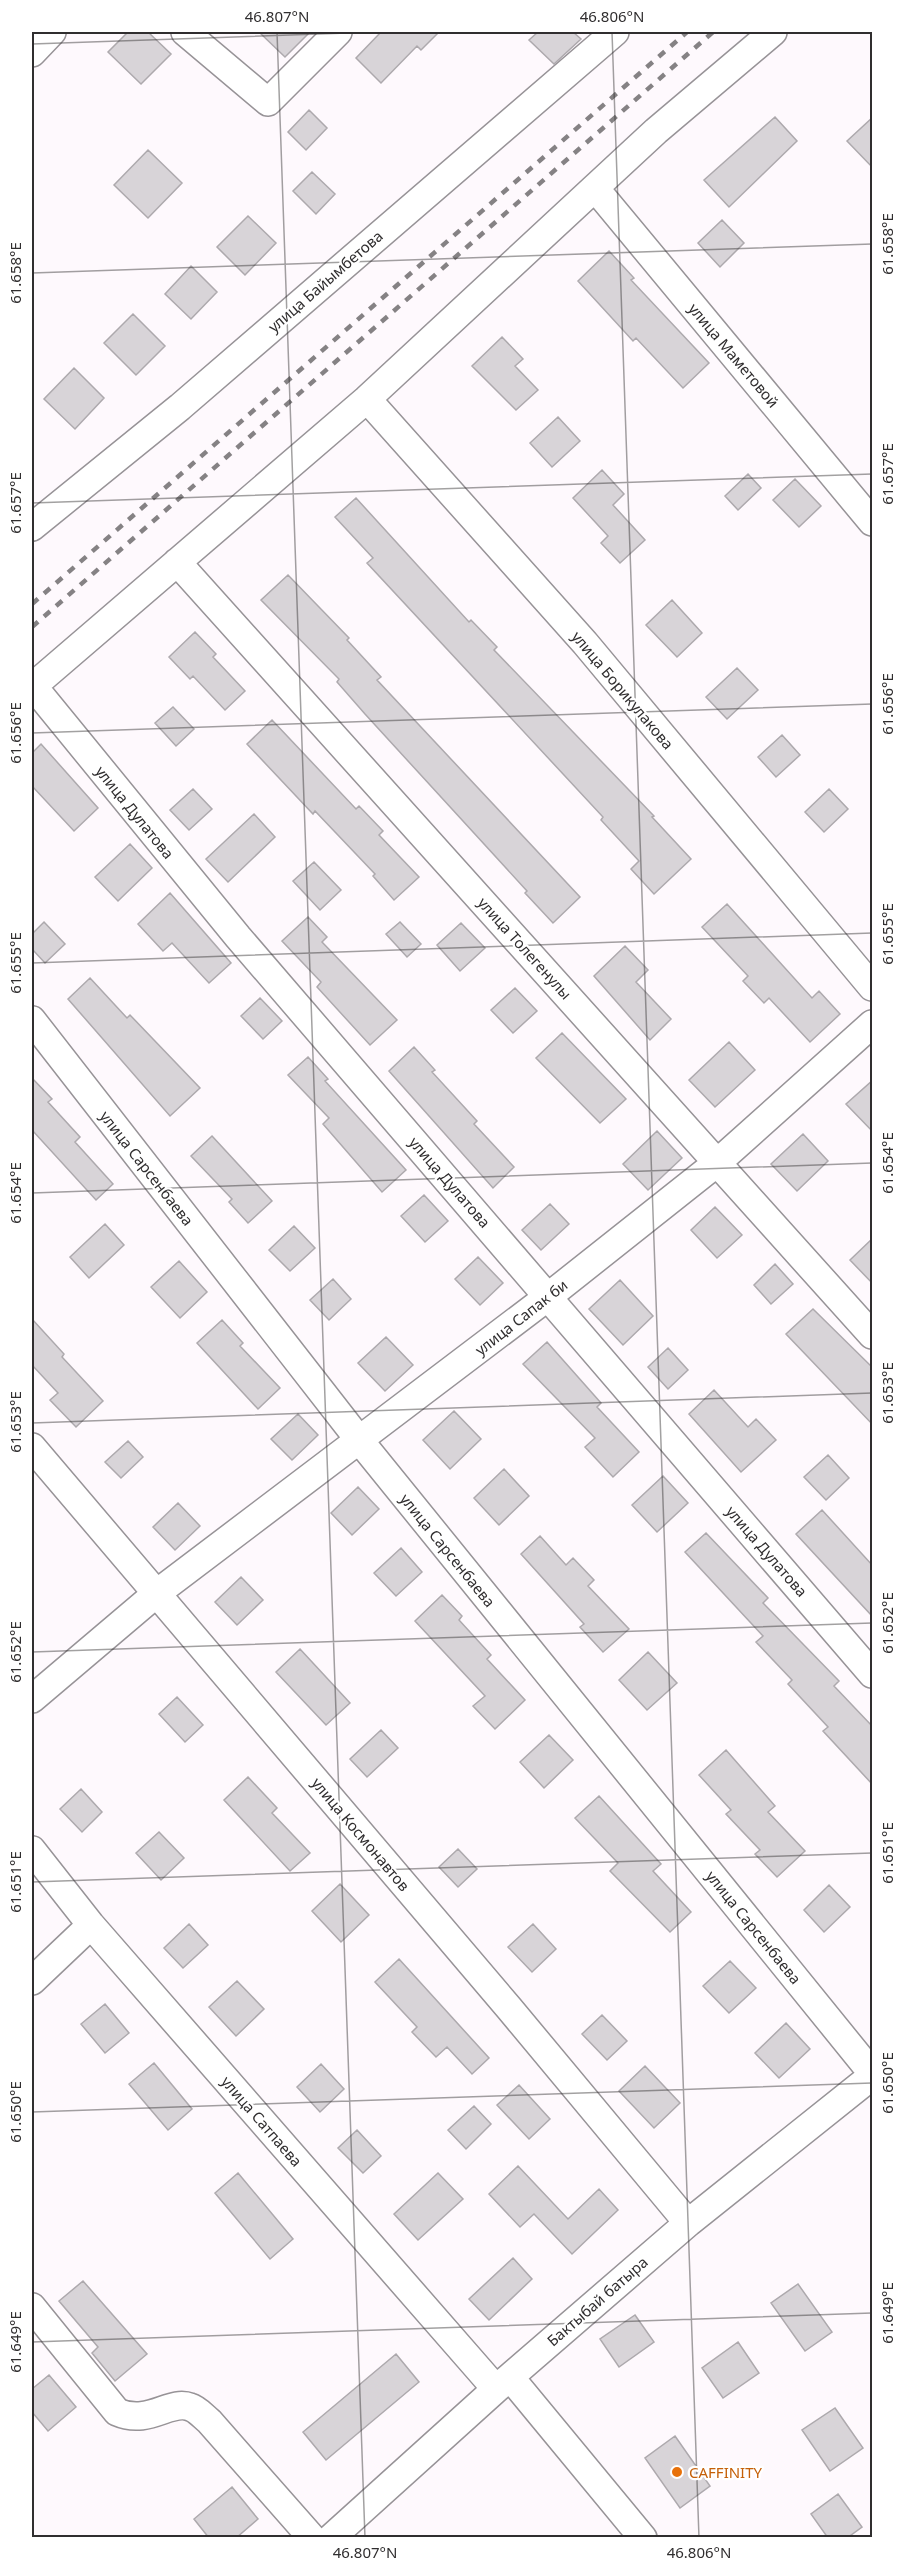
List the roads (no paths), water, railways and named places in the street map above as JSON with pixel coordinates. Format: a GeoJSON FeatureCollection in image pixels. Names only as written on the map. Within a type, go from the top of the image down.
{"type":"FeatureCollection","features":[{"type":"Feature","properties":{"kind":"street"},"geometry":{"type":"LineString","coordinates":[[32,53],[52,32]]}},
{"type":"Feature","properties":{"kind":"street"},"geometry":{"type":"LineString","coordinates":[[185,32],[268,102],[338,32]]}},
{"type":"Feature","properties":{"kind":"street","name":"улица Байымбетова"},"geometry":{"type":"LineString","coordinates":[[32,527],[180,406],[615,32]]}},
{"type":"Feature","properties":{"kind":"street"},"geometry":{"type":"LineString","coordinates":[[32,687],[367,399],[656,131],[773,32]]}},
{"type":"Feature","properties":{"kind":"street","name":"улица Маметовой"},"geometry":{"type":"LineString","coordinates":[[595,188],[873,522]]}},
{"type":"Feature","properties":{"kind":"street","name":"улица Борикулакова"},"geometry":{"type":"LineString","coordinates":[[367,399],[585,643],[873,987]]}},
{"type":"Feature","properties":{"kind":"street","name":"улица Толегенулы"},"geometry":{"type":"LineString","coordinates":[[177,562],[873,1335]]}},
{"type":"Feature","properties":{"kind":"street","name":"улица Дулатова"},"geometry":{"type":"LineString","coordinates":[[32,687],[238,937],[873,1674]]}},
{"type":"Feature","properties":{"kind":"street","name":"улица Сарсенбаева"},"geometry":{"type":"LineString","coordinates":[[32,1020],[360,1441],[873,2075]]}},
{"type":"Feature","properties":{"kind":"street","name":"улица Сапак би"},"geometry":{"type":"LineString","coordinates":[[32,1699],[157,1593],[549,1296],[718,1162],[873,1024]]}},
{"type":"Feature","properties":{"kind":"street","name":"улица Космонавтов"},"geometry":{"type":"LineString","coordinates":[[32,1447],[688,2223]]}},
{"type":"Feature","properties":{"kind":"street","name":"улица Сатпаева"},"geometry":{"type":"LineString","coordinates":[[32,1850],[90,1925],[644,2538]]}},
{"type":"Feature","properties":{"kind":"street"},"geometry":{"type":"LineString","coordinates":[[32,1981],[90,1925]]}},
{"type":"Feature","properties":{"kind":"street","name":"Бактыбай батыра"},"geometry":{"type":"LineString","coordinates":[[331,2538],[503,2383],[688,2223],[873,2075]]}},
{"type":"Feature","properties":{"kind":"street"},"geometry":{"type":"LineString","coordinates":[[32,2307],[117,2412],[136,2417],[179,2406],[191,2407],[209,2421],[312,2538]]}},
{"type":"Feature","properties":{"kind":"railway"},"geometry":{"type":"LineString","coordinates":[[32,604],[687,32]]}},
{"type":"Feature","properties":{"kind":"railway"},"geometry":{"type":"LineString","coordinates":[[32,627],[713,32]]}},
{"type":"Feature","properties":{"kind":"place","name":"CAFFINITY"},"geometry":{"type":"Point","coordinates":[677,2472]}}]}
